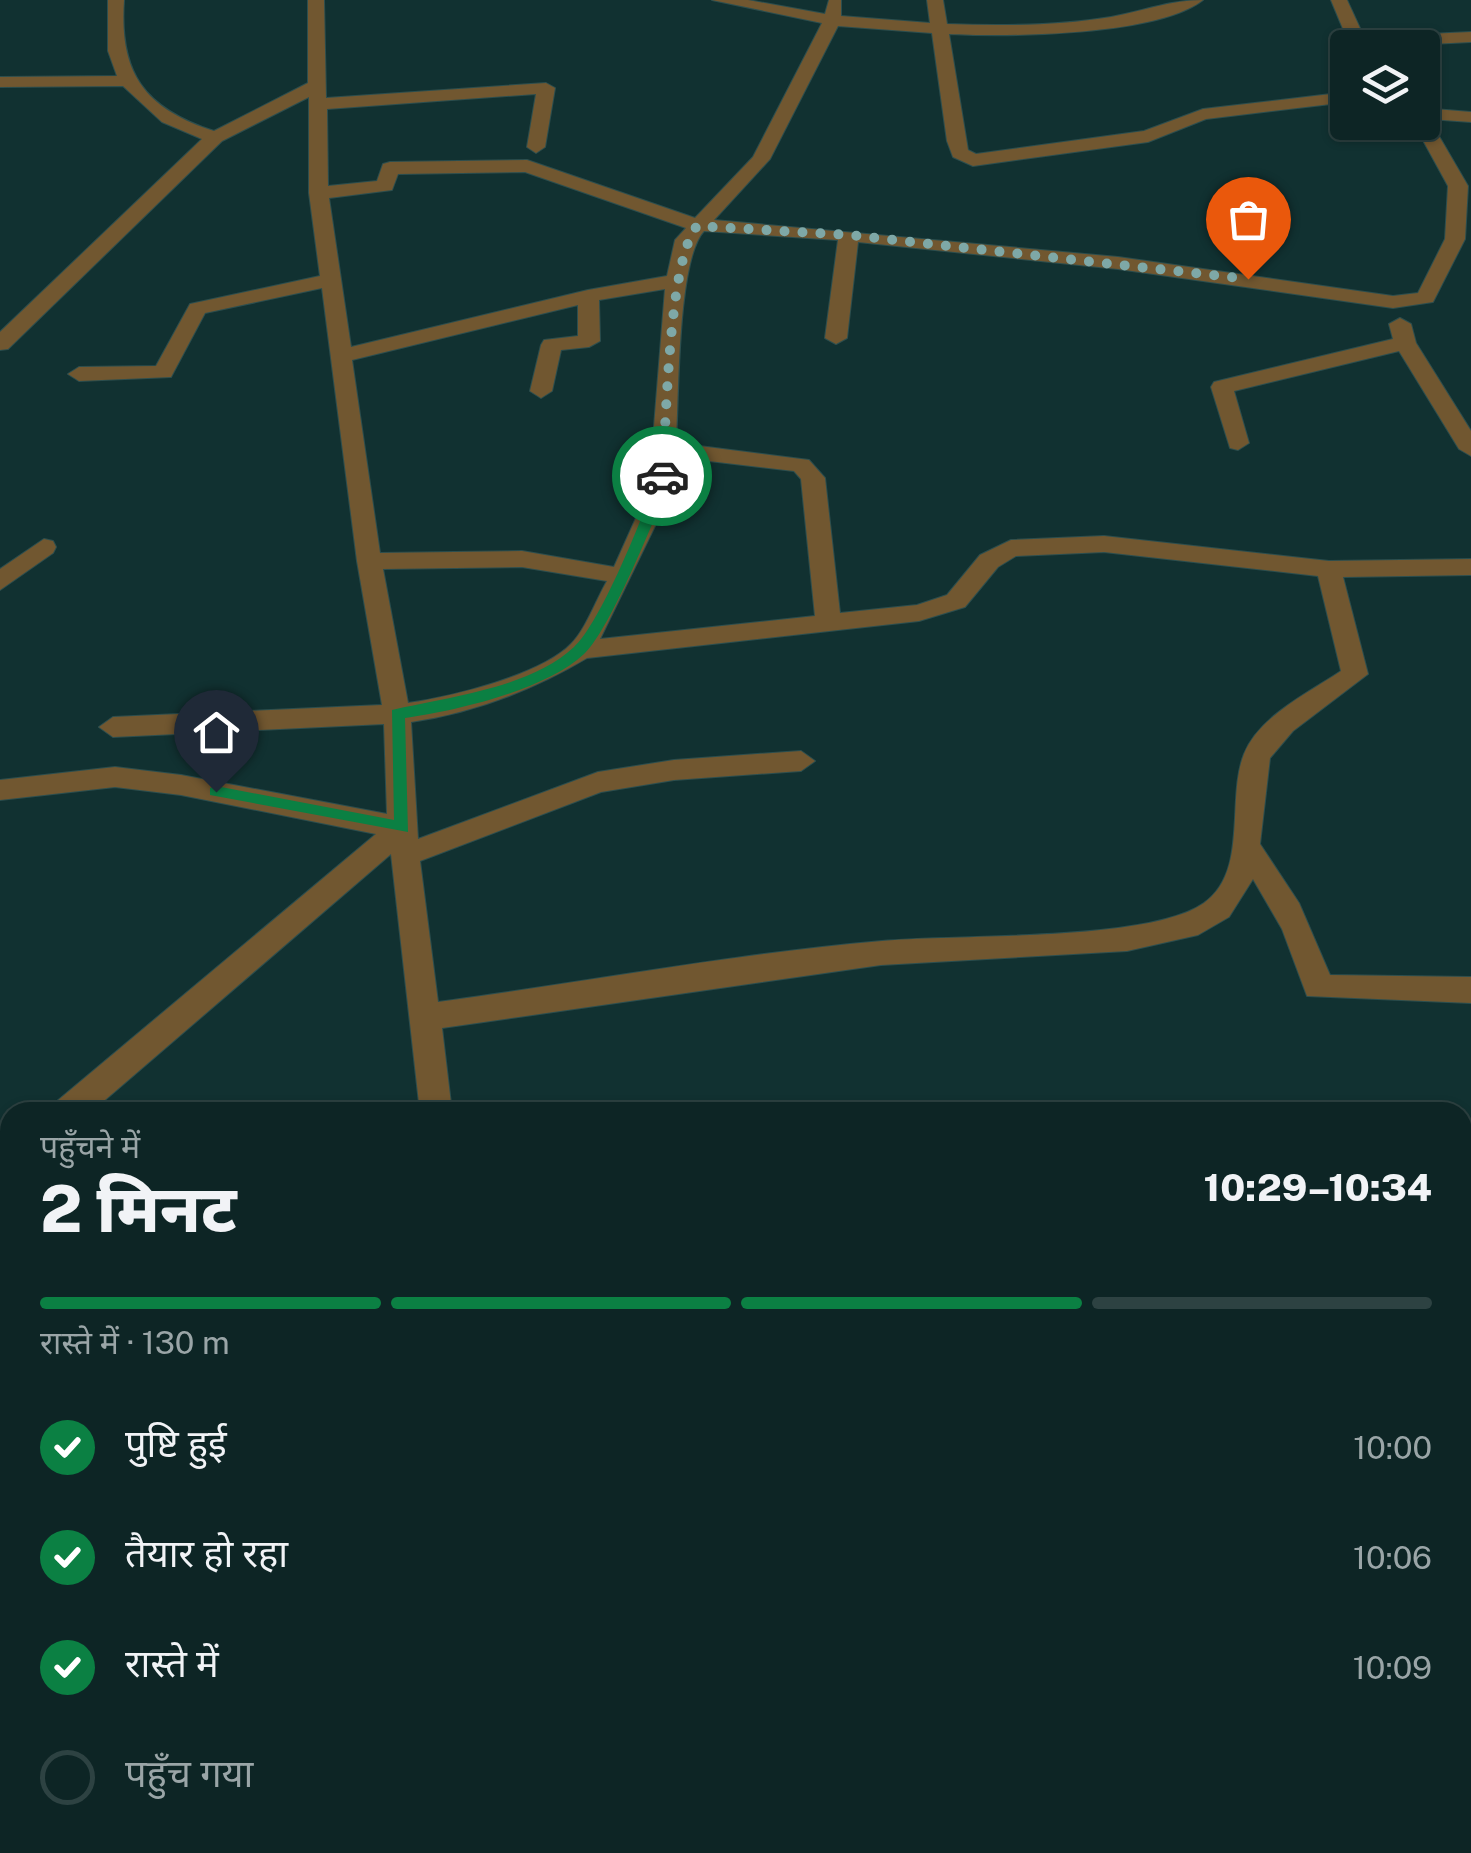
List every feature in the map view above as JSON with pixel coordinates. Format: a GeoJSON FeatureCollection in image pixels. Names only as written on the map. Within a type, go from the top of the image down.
{"type":"FeatureCollection","features":[{"type":"Feature","properties":{"kind":"street"},"geometry":{"type":"LineString","coordinates":[[116,0],[112,28],[125,81],[175,126],[215,138]]}},
{"type":"Feature","properties":{"kind":"street"},"geometry":{"type":"LineString","coordinates":[[316,0],[319,193],[370,561],[397,714],[404,841],[435,1102]]}},
{"type":"Feature","properties":{"kind":"street"},"geometry":{"type":"LineString","coordinates":[[720,0],[832,20],[940,32],[1094,22],[1195,0]]}},
{"type":"Feature","properties":{"kind":"street"},"geometry":{"type":"LineString","coordinates":[[580,650],[622,576],[661,489],[676,280],[685,240],[761,159],[832,20],[836,0]]}},
{"type":"Feature","properties":{"kind":"street"},"geometry":{"type":"LineString","coordinates":[[935,0],[956,140],[960,153],[972,160],[1148,136],[1204,114],[1330,98]]}},
{"type":"Feature","properties":{"kind":"street"},"geometry":{"type":"LineString","coordinates":[[1339,0],[1352,30]]}},
{"type":"Feature","properties":{"kind":"street"},"geometry":{"type":"LineString","coordinates":[[1440,39],[1471,37]]}},
{"type":"Feature","properties":{"kind":"street"},"geometry":{"type":"LineString","coordinates":[[0,82],[125,81]]}},
{"type":"Feature","properties":{"kind":"street"},"geometry":{"type":"LineString","coordinates":[[0,344],[215,138],[316,95],[546,88],[536,146]]}},
{"type":"Feature","properties":{"kind":"street"},"geometry":{"type":"LineString","coordinates":[[1440,115],[1471,116]]}},
{"type":"Feature","properties":{"kind":"street"},"geometry":{"type":"LineString","coordinates":[[319,193],[386,186],[390,168],[527,166],[697,226],[849,235],[1248,279],[1394,302],[1426,298],[1455,239],[1458,186],[1432,140]]}},
{"type":"Feature","properties":{"kind":"street"},"geometry":{"type":"LineString","coordinates":[[836,338],[839,284],[849,235]]}},
{"type":"Feature","properties":{"kind":"street"},"geometry":{"type":"LineString","coordinates":[[79,374],[162,372],[197,308],[331,280]]}},
{"type":"Feature","properties":{"kind":"street"},"geometry":{"type":"LineString","coordinates":[[341,356],[588,296],[676,280]]}},
{"type":"Feature","properties":{"kind":"street"},"geometry":{"type":"LineString","coordinates":[[541,391],[552,345],[589,341],[588,296]]}},
{"type":"Feature","properties":{"kind":"street"},"geometry":{"type":"LineString","coordinates":[[1394,302],[1405,343],[1471,448]]}},
{"type":"Feature","properties":{"kind":"street"},"geometry":{"type":"LineString","coordinates":[[1238,443],[1222,386],[1405,343]]}},
{"type":"Feature","properties":{"kind":"street"},"geometry":{"type":"LineString","coordinates":[[665,449],[800,465],[813,478],[828,622]]}},
{"type":"Feature","properties":{"kind":"street"},"geometry":{"type":"LineString","coordinates":[[113,727],[397,714],[447,707],[540,674],[580,650],[919,613],[956,601],[989,561],[1010,548],[1104,544],[1329,569],[1471,567]]}},
{"type":"Feature","properties":{"kind":"street"},"geometry":{"type":"LineString","coordinates":[[0,582],[44,547]]}},
{"type":"Feature","properties":{"kind":"street"},"geometry":{"type":"LineString","coordinates":[[370,561],[522,558],[622,576]]}},
{"type":"Feature","properties":{"kind":"street"},"geometry":{"type":"LineString","coordinates":[[425,1017],[880,953],[1127,940],[1188,926],[1218,909],[1242,872],[1257,755],[1283,724],[1355,674],[1329,569]]}},
{"type":"Feature","properties":{"kind":"street"},"geometry":{"type":"LineString","coordinates":[[80,1102],[404,841],[598,782],[674,770],[800,761]]}},
{"type":"Feature","properties":{"kind":"street"},"geometry":{"type":"LineString","coordinates":[[0,790],[115,777],[181,785],[404,841]]}},
{"type":"Feature","properties":{"kind":"street"},"geometry":{"type":"LineString","coordinates":[[1244,844],[1284,896],[1306,941],[1318,987],[1471,990]]}},
{"type":"Feature","properties":{"kind":"way so far"},"geometry":{"type":"LineString","coordinates":[[662,476],[676,280],[685,240],[697,226],[849,235],[1248,279]]}},
{"type":"Feature","properties":{"kind":"route"},"geometry":{"type":"LineString","coordinates":[[216,792],[402,828],[397,714],[447,707],[540,674],[580,650],[622,576],[661,489],[662,476]]}}]}
